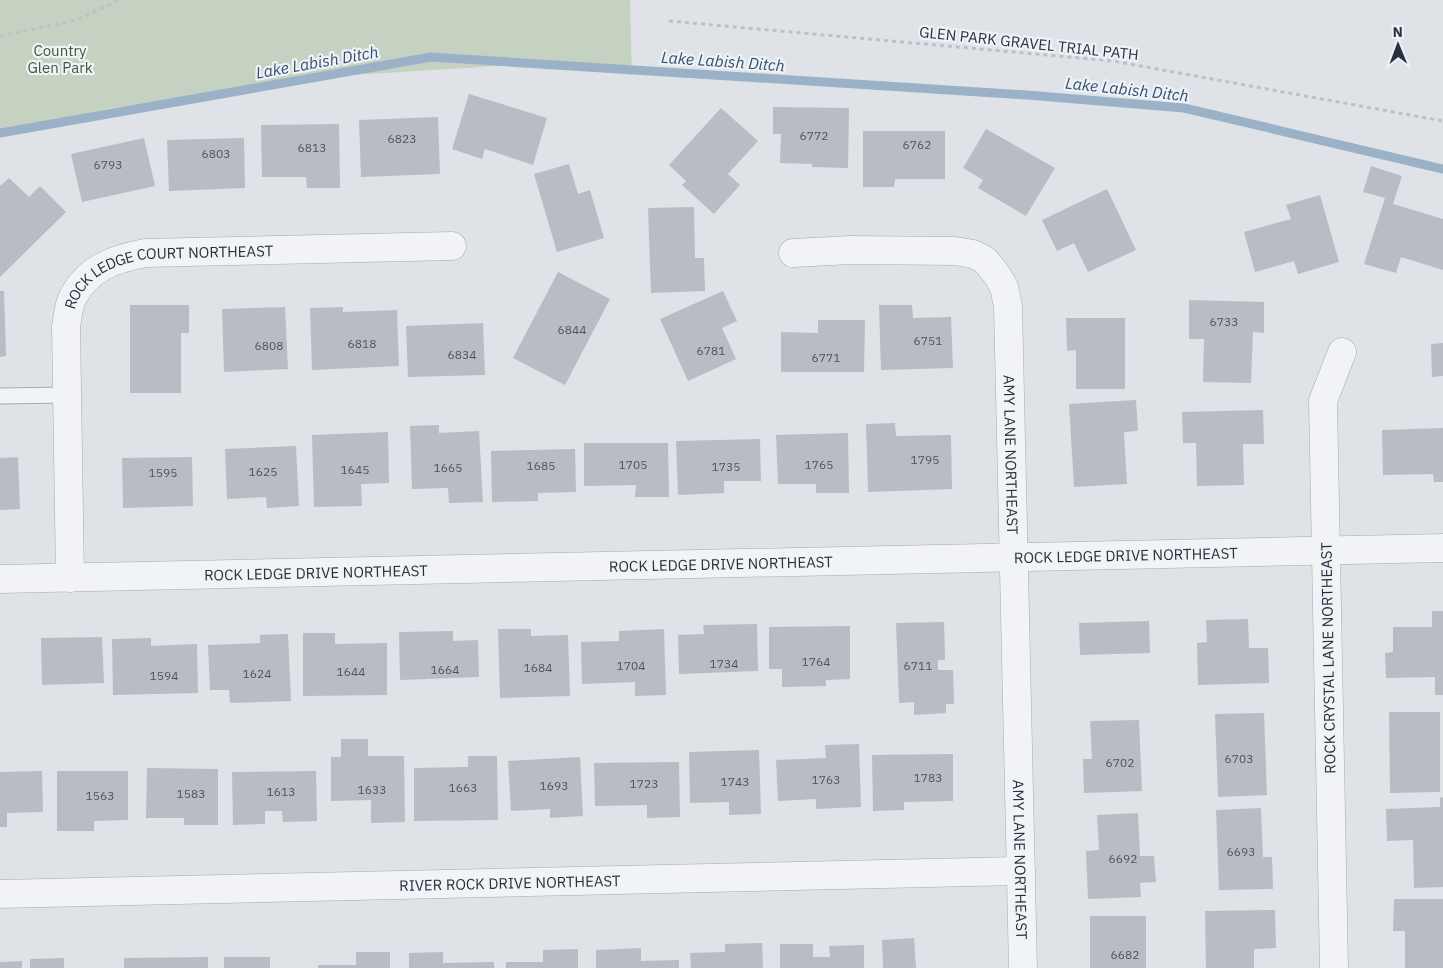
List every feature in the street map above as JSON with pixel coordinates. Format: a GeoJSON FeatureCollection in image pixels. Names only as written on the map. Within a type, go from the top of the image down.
{"type":"FeatureCollection","features":[{"type":"Feature","properties":{"kind":"street","name":"ROCK LEDGE COURT NORTHEAST"},"geometry":{"type":"LineString","coordinates":[[70,578],[66,326],[71,300],[83,283],[99,268],[120,258],[145,254],[452,246]]}},
{"type":"Feature","properties":{"kind":"street","name":"AMY LANE NORTHEAST"},"geometry":{"type":"LineString","coordinates":[[793,253],[851,250],[955,251],[973,254],[984,260],[997,275],[1004,287],[1008,306],[1023,968]]}},
{"type":"Feature","properties":{"kind":"street","name":"ROCK CRYSTAL LANE NORTHEAST"},"geometry":{"type":"LineString","coordinates":[[1334,968],[1323,401],[1342,352]]}},
{"type":"Feature","properties":{"kind":"street","name":"ROCK LEDGE DRIVE NORTHEAST"},"geometry":{"type":"LineString","coordinates":[[0,579],[1443,548]]}},
{"type":"Feature","properties":{"kind":"street","name":"RIVER ROCK DRIVE NORTHEAST"},"geometry":{"type":"LineString","coordinates":[[0,894],[1021,871]]}},
{"type":"Feature","properties":{"kind":"lane"},"geometry":{"type":"LineString","coordinates":[[0,396],[67,395]]}},
{"type":"Feature","properties":{"kind":"path"},"geometry":{"type":"LineString","coordinates":[[0,36],[68,22],[119,0]]}},
{"type":"Feature","properties":{"kind":"path","name":"GLEN PARK GRAVEL TRIAL PATH"},"geometry":{"type":"LineString","coordinates":[[669,21],[1113,61],[1443,121]]}},
{"type":"Feature","properties":{"kind":"green space","name":"Country Glen Park"},"geometry":{"type":"Polygon","coordinates":[[[0,0],[630,0],[632,75],[529,64],[304,78],[108,109],[0,134],[0,0]]]}},
{"type":"Feature","properties":{"kind":"building"},"geometry":{"type":"Polygon","coordinates":[[[469,94],[547,118],[533,165],[485,149],[482,159],[452,149],[469,94]]]}},
{"type":"Feature","properties":{"kind":"building"},"geometry":{"type":"Polygon","coordinates":[[[773,107],[849,108],[848,168],[812,167],[812,164],[780,163],[781,134],[773,134],[773,107]]]}},
{"type":"Feature","properties":{"kind":"building"},"geometry":{"type":"Polygon","coordinates":[[[721,108],[758,141],[728,174],[740,185],[714,214],[682,185],[686,181],[669,165],[721,108]]]}},
{"type":"Feature","properties":{"kind":"building"},"geometry":{"type":"Polygon","coordinates":[[[438,117],[440,174],[361,177],[359,120],[438,117]]]}},
{"type":"Feature","properties":{"kind":"building"},"geometry":{"type":"Polygon","coordinates":[[[339,124],[340,188],[307,188],[306,177],[262,177],[261,125],[339,124]]]}},
{"type":"Feature","properties":{"kind":"building"},"geometry":{"type":"Polygon","coordinates":[[[986,129],[1055,168],[1026,216],[978,188],[983,180],[963,168],[986,129]]]}},
{"type":"Feature","properties":{"kind":"building"},"geometry":{"type":"Polygon","coordinates":[[[863,131],[945,131],[945,179],[895,179],[894,187],[863,187],[863,131]]]}},
{"type":"Feature","properties":{"kind":"building"},"geometry":{"type":"Polygon","coordinates":[[[144,138],[155,186],[82,202],[71,154],[144,138]]]}},
{"type":"Feature","properties":{"kind":"building"},"geometry":{"type":"Polygon","coordinates":[[[244,138],[245,188],[169,191],[167,140],[244,138]]]}},
{"type":"Feature","properties":{"kind":"building"},"geometry":{"type":"Polygon","coordinates":[[[569,164],[578,194],[590,190],[604,238],[557,252],[534,174],[569,164]]]}},
{"type":"Feature","properties":{"kind":"building"},"geometry":{"type":"Polygon","coordinates":[[[1371,166],[1402,176],[1393,204],[1443,219],[1443,270],[1401,257],[1396,273],[1364,264],[1385,198],[1363,192],[1371,166]]]}},
{"type":"Feature","properties":{"kind":"building"},"geometry":{"type":"Polygon","coordinates":[[[9,178],[29,197],[40,186],[66,212],[0,277],[0,186],[9,178]]]}},
{"type":"Feature","properties":{"kind":"building"},"geometry":{"type":"Polygon","coordinates":[[[1107,189],[1136,250],[1088,272],[1074,243],[1057,251],[1042,220],[1107,189]]]}},
{"type":"Feature","properties":{"kind":"building"},"geometry":{"type":"Polygon","coordinates":[[[1320,195],[1339,262],[1298,274],[1294,261],[1255,272],[1244,232],[1291,219],[1286,205],[1320,195]]]}},
{"type":"Feature","properties":{"kind":"building"},"geometry":{"type":"Polygon","coordinates":[[[694,207],[695,258],[704,258],[705,291],[651,293],[648,208],[694,207]]]}},
{"type":"Feature","properties":{"kind":"building"},"geometry":{"type":"Polygon","coordinates":[[[558,272],[610,299],[565,385],[513,358],[558,272]]]}},
{"type":"Feature","properties":{"kind":"building"},"geometry":{"type":"Polygon","coordinates":[[[0,291],[4,291],[6,356],[0,357],[0,291]]]}},
{"type":"Feature","properties":{"kind":"building"},"geometry":{"type":"Polygon","coordinates":[[[723,291],[737,321],[722,328],[736,359],[688,381],[660,319],[723,291]]]}},
{"type":"Feature","properties":{"kind":"building"},"geometry":{"type":"Polygon","coordinates":[[[1189,300],[1264,302],[1264,333],[1253,332],[1251,383],[1203,382],[1204,339],[1189,339],[1189,300]]]}},
{"type":"Feature","properties":{"kind":"building"},"geometry":{"type":"Polygon","coordinates":[[[130,305],[189,305],[189,333],[181,333],[181,393],[130,393],[130,305]]]}},
{"type":"Feature","properties":{"kind":"building"},"geometry":{"type":"Polygon","coordinates":[[[879,305],[912,305],[913,318],[951,317],[953,368],[881,370],[879,305]]]}},
{"type":"Feature","properties":{"kind":"building"},"geometry":{"type":"Polygon","coordinates":[[[285,307],[288,369],[224,372],[222,309],[285,307]]]}},
{"type":"Feature","properties":{"kind":"building"},"geometry":{"type":"Polygon","coordinates":[[[343,307],[343,312],[397,310],[399,366],[312,370],[310,308],[343,307]]]}},
{"type":"Feature","properties":{"kind":"building"},"geometry":{"type":"Polygon","coordinates":[[[1066,318],[1125,318],[1125,389],[1076,389],[1076,350],[1067,351],[1066,318]]]}},
{"type":"Feature","properties":{"kind":"building"},"geometry":{"type":"Polygon","coordinates":[[[818,320],[865,320],[864,372],[781,372],[781,332],[818,333],[818,320]]]}},
{"type":"Feature","properties":{"kind":"building"},"geometry":{"type":"Polygon","coordinates":[[[483,323],[485,375],[408,377],[406,326],[483,323]]]}},
{"type":"Feature","properties":{"kind":"building"},"geometry":{"type":"Polygon","coordinates":[[[1443,343],[1443,376],[1432,377],[1431,344],[1443,343]]]}},
{"type":"Feature","properties":{"kind":"building"},"geometry":{"type":"Polygon","coordinates":[[[1136,400],[1138,431],[1124,432],[1127,484],[1074,487],[1069,404],[1136,400]]]}},
{"type":"Feature","properties":{"kind":"building"},"geometry":{"type":"Polygon","coordinates":[[[1263,410],[1264,444],[1243,444],[1244,485],[1197,486],[1196,443],[1183,443],[1182,412],[1263,410]]]}},
{"type":"Feature","properties":{"kind":"building"},"geometry":{"type":"Polygon","coordinates":[[[895,423],[896,436],[951,435],[952,489],[868,492],[866,424],[895,423]]]}},
{"type":"Feature","properties":{"kind":"building"},"geometry":{"type":"Polygon","coordinates":[[[439,425],[439,433],[479,431],[483,502],[449,503],[448,488],[412,489],[410,426],[439,425]]]}},
{"type":"Feature","properties":{"kind":"building"},"geometry":{"type":"Polygon","coordinates":[[[1443,428],[1443,482],[1434,482],[1433,474],[1383,475],[1382,430],[1443,428]]]}},
{"type":"Feature","properties":{"kind":"building"},"geometry":{"type":"Polygon","coordinates":[[[388,432],[389,483],[361,484],[362,506],[314,507],[312,435],[388,432]]]}},
{"type":"Feature","properties":{"kind":"building"},"geometry":{"type":"Polygon","coordinates":[[[848,433],[849,493],[816,493],[816,484],[778,484],[776,435],[848,433]]]}},
{"type":"Feature","properties":{"kind":"building"},"geometry":{"type":"Polygon","coordinates":[[[760,439],[761,481],[724,481],[724,493],[678,495],[676,441],[760,439]]]}},
{"type":"Feature","properties":{"kind":"building"},"geometry":{"type":"Polygon","coordinates":[[[584,443],[668,443],[669,497],[635,497],[636,485],[584,486],[584,443]]]}},
{"type":"Feature","properties":{"kind":"building"},"geometry":{"type":"Polygon","coordinates":[[[296,446],[299,506],[267,508],[266,497],[227,499],[225,449],[296,446]]]}},
{"type":"Feature","properties":{"kind":"building"},"geometry":{"type":"Polygon","coordinates":[[[575,449],[576,492],[538,493],[538,501],[492,502],[491,451],[575,449]]]}},
{"type":"Feature","properties":{"kind":"building"},"geometry":{"type":"Polygon","coordinates":[[[18,457],[20,509],[0,510],[0,458],[18,457]]]}},
{"type":"Feature","properties":{"kind":"building"},"geometry":{"type":"Polygon","coordinates":[[[192,457],[193,506],[123,508],[122,458],[192,457]]]}},
{"type":"Feature","properties":{"kind":"building"},"geometry":{"type":"Polygon","coordinates":[[[1432,611],[1443,611],[1443,695],[1435,695],[1435,677],[1386,678],[1385,653],[1393,652],[1393,627],[1432,627],[1432,611]]]}},
{"type":"Feature","properties":{"kind":"building"},"geometry":{"type":"Polygon","coordinates":[[[1248,619],[1249,648],[1268,648],[1269,683],[1198,685],[1197,643],[1207,642],[1206,620],[1248,619]]]}},
{"type":"Feature","properties":{"kind":"building"},"geometry":{"type":"Polygon","coordinates":[[[1149,621],[1150,653],[1080,655],[1079,623],[1149,621]]]}},
{"type":"Feature","properties":{"kind":"building"},"geometry":{"type":"Polygon","coordinates":[[[944,622],[945,660],[938,660],[938,670],[953,670],[954,704],[946,704],[946,713],[914,715],[914,702],[899,703],[896,623],[944,622]]]}},
{"type":"Feature","properties":{"kind":"building"},"geometry":{"type":"Polygon","coordinates":[[[757,624],[758,671],[679,674],[678,635],[704,634],[703,625],[757,624]]]}},
{"type":"Feature","properties":{"kind":"building"},"geometry":{"type":"Polygon","coordinates":[[[850,626],[850,679],[826,680],[826,686],[782,687],[782,669],[769,669],[769,627],[850,626]]]}},
{"type":"Feature","properties":{"kind":"building"},"geometry":{"type":"Polygon","coordinates":[[[498,629],[531,629],[531,636],[568,635],[570,696],[500,698],[498,629]]]}},
{"type":"Feature","properties":{"kind":"building"},"geometry":{"type":"Polygon","coordinates":[[[664,629],[666,695],[635,696],[635,682],[582,684],[581,642],[619,641],[619,631],[664,629]]]}},
{"type":"Feature","properties":{"kind":"building"},"geometry":{"type":"Polygon","coordinates":[[[453,631],[453,641],[478,640],[479,677],[400,680],[399,632],[453,631]]]}},
{"type":"Feature","properties":{"kind":"building"},"geometry":{"type":"Polygon","coordinates":[[[303,633],[335,633],[335,644],[387,643],[387,695],[303,696],[303,633]]]}},
{"type":"Feature","properties":{"kind":"building"},"geometry":{"type":"Polygon","coordinates":[[[288,634],[291,701],[230,703],[229,690],[210,690],[208,645],[260,643],[260,635],[288,634]]]}},
{"type":"Feature","properties":{"kind":"building"},"geometry":{"type":"Polygon","coordinates":[[[102,637],[104,683],[42,685],[41,638],[102,637]]]}},
{"type":"Feature","properties":{"kind":"building"},"geometry":{"type":"Polygon","coordinates":[[[151,638],[151,646],[197,644],[198,693],[113,695],[112,639],[151,638]]]}},
{"type":"Feature","properties":{"kind":"building"},"geometry":{"type":"Polygon","coordinates":[[[1389,712],[1440,712],[1440,792],[1390,793],[1389,712]]]}},
{"type":"Feature","properties":{"kind":"building"},"geometry":{"type":"Polygon","coordinates":[[[1264,713],[1267,795],[1218,797],[1215,714],[1264,713]]]}},
{"type":"Feature","properties":{"kind":"building"},"geometry":{"type":"Polygon","coordinates":[[[1139,720],[1142,791],[1084,793],[1083,759],[1092,759],[1090,721],[1139,720]]]}},
{"type":"Feature","properties":{"kind":"building"},"geometry":{"type":"Polygon","coordinates":[[[341,739],[368,739],[368,756],[404,756],[405,822],[371,823],[371,800],[331,801],[331,757],[341,757],[341,739]]]}},
{"type":"Feature","properties":{"kind":"building"},"geometry":{"type":"Polygon","coordinates":[[[859,744],[861,807],[816,809],[816,799],[778,801],[776,760],[826,758],[825,745],[859,744]]]}},
{"type":"Feature","properties":{"kind":"building"},"geometry":{"type":"Polygon","coordinates":[[[759,750],[761,814],[729,815],[729,802],[690,803],[689,752],[759,750]]]}},
{"type":"Feature","properties":{"kind":"building"},"geometry":{"type":"Polygon","coordinates":[[[953,754],[953,801],[904,802],[904,810],[873,811],[872,755],[953,754]]]}},
{"type":"Feature","properties":{"kind":"building"},"geometry":{"type":"Polygon","coordinates":[[[468,756],[497,756],[498,820],[414,821],[414,768],[468,767],[468,756]]]}},
{"type":"Feature","properties":{"kind":"building"},"geometry":{"type":"Polygon","coordinates":[[[580,757],[583,816],[550,818],[550,809],[511,811],[508,761],[580,757]]]}},
{"type":"Feature","properties":{"kind":"building"},"geometry":{"type":"Polygon","coordinates":[[[679,762],[680,817],[647,818],[647,805],[595,806],[594,763],[679,762]]]}},
{"type":"Feature","properties":{"kind":"building"},"geometry":{"type":"Polygon","coordinates":[[[147,768],[218,769],[218,825],[184,825],[184,818],[146,818],[147,768]]]}},
{"type":"Feature","properties":{"kind":"building"},"geometry":{"type":"Polygon","coordinates":[[[42,771],[43,812],[7,813],[7,827],[0,827],[0,772],[42,771]]]}},
{"type":"Feature","properties":{"kind":"building"},"geometry":{"type":"Polygon","coordinates":[[[57,771],[128,771],[128,820],[94,821],[94,831],[57,831],[57,771]]]}},
{"type":"Feature","properties":{"kind":"building"},"geometry":{"type":"Polygon","coordinates":[[[316,771],[317,821],[283,822],[282,811],[265,811],[265,824],[233,825],[232,772],[316,771]]]}},
{"type":"Feature","properties":{"kind":"building"},"geometry":{"type":"Polygon","coordinates":[[[1443,797],[1443,887],[1414,888],[1413,840],[1387,841],[1386,809],[1440,807],[1440,798],[1443,797]]]}},
{"type":"Feature","properties":{"kind":"building"},"geometry":{"type":"Polygon","coordinates":[[[1261,808],[1263,857],[1272,857],[1273,889],[1219,890],[1216,810],[1261,808]]]}},
{"type":"Feature","properties":{"kind":"building"},"geometry":{"type":"Polygon","coordinates":[[[1138,813],[1140,856],[1154,856],[1156,882],[1140,883],[1141,897],[1088,899],[1086,851],[1099,850],[1097,815],[1138,813]]]}},
{"type":"Feature","properties":{"kind":"building"},"geometry":{"type":"Polygon","coordinates":[[[1394,899],[1443,899],[1443,968],[1405,968],[1405,931],[1393,931],[1394,899]]]}},
{"type":"Feature","properties":{"kind":"building"},"geometry":{"type":"Polygon","coordinates":[[[1275,910],[1276,948],[1254,949],[1254,968],[1206,968],[1205,911],[1275,910]]]}},
{"type":"Feature","properties":{"kind":"building"},"geometry":{"type":"Polygon","coordinates":[[[1090,916],[1146,916],[1146,968],[1090,968],[1090,916]]]}},
{"type":"Feature","properties":{"kind":"building"},"geometry":{"type":"Polygon","coordinates":[[[914,938],[916,968],[883,968],[882,940],[914,938]]]}},
{"type":"Feature","properties":{"kind":"building"},"geometry":{"type":"Polygon","coordinates":[[[762,943],[763,968],[691,968],[690,953],[725,952],[725,944],[762,943]]]}},
{"type":"Feature","properties":{"kind":"building"},"geometry":{"type":"Polygon","coordinates":[[[780,944],[813,944],[813,957],[830,957],[829,946],[864,945],[864,968],[780,968],[780,944]]]}},
{"type":"Feature","properties":{"kind":"building"},"geometry":{"type":"Polygon","coordinates":[[[641,948],[641,961],[679,960],[679,968],[596,968],[596,950],[641,948]]]}},
{"type":"Feature","properties":{"kind":"building"},"geometry":{"type":"Polygon","coordinates":[[[578,949],[578,968],[506,968],[506,962],[543,962],[543,950],[578,949]]]}},
{"type":"Feature","properties":{"kind":"building"},"geometry":{"type":"Polygon","coordinates":[[[356,952],[390,952],[390,968],[318,968],[318,965],[356,965],[356,952]]]}},
{"type":"Feature","properties":{"kind":"building"},"geometry":{"type":"Polygon","coordinates":[[[443,952],[443,963],[494,962],[494,968],[409,968],[409,953],[443,952]]]}},
{"type":"Feature","properties":{"kind":"building"},"geometry":{"type":"Polygon","coordinates":[[[208,957],[208,968],[124,968],[124,958],[208,957]]]}},
{"type":"Feature","properties":{"kind":"building"},"geometry":{"type":"Polygon","coordinates":[[[224,957],[270,957],[270,968],[224,968],[224,957]]]}},
{"type":"Feature","properties":{"kind":"building"},"geometry":{"type":"Polygon","coordinates":[[[64,958],[64,968],[30,968],[30,959],[64,958]]]}},
{"type":"Feature","properties":{"kind":"building"},"geometry":{"type":"Polygon","coordinates":[[[22,961],[22,968],[0,968],[0,962],[22,961]]]}},
{"type":"Feature","properties":{"kind":"waterway","name":"Lake Labish Ditch"},"geometry":{"type":"LineString","coordinates":[[0,133],[431,57],[1027,95],[1184,108],[1443,169]]}}]}
